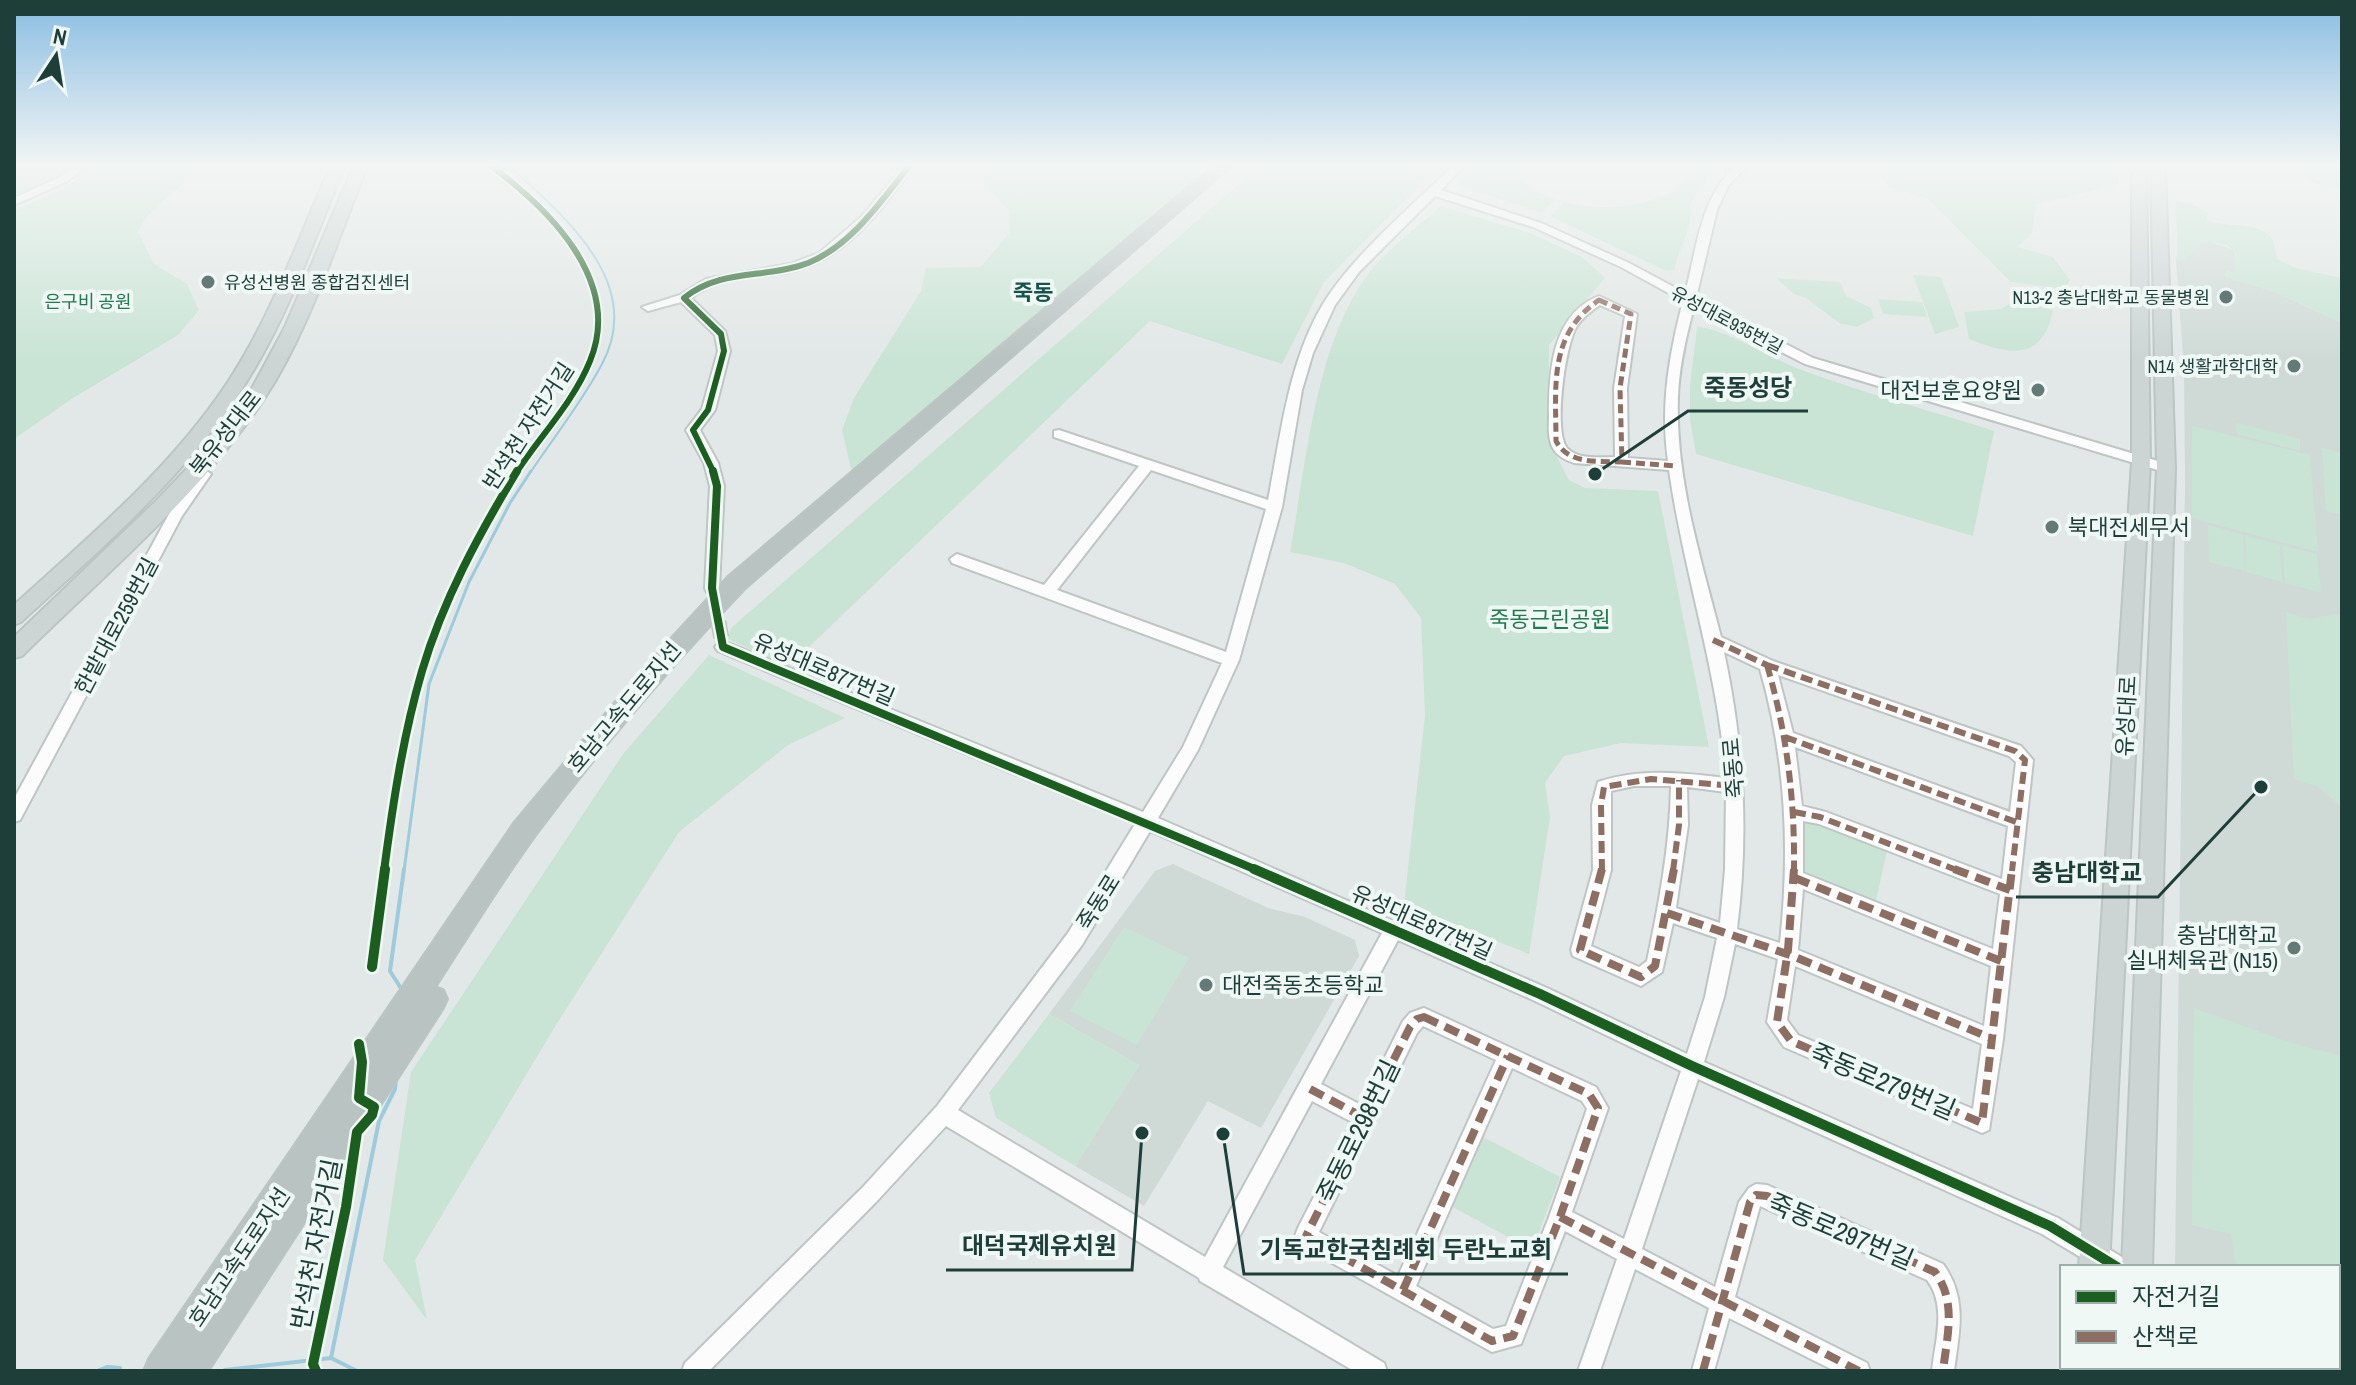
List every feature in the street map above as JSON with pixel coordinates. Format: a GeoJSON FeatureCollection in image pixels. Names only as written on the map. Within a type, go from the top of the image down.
{"type":"FeatureCollection","features":[{"type":"Feature","properties":{"kind":"highway","name":"호남고속도로지선"},"geometry":{"type":"LineString","coordinates":[[443,969],[524,830],[586,748],[672,649],[736,583],[1149,230]]}},
{"type":"Feature","properties":{"kind":"highway","name":"호남고속도로지선"},"geometry":{"type":"LineString","coordinates":[[188,1371],[309,1172],[443,969],[599,752],[683,653],[738,596],[1161,230]]}},
{"type":"Feature","properties":{"kind":"highway","name":"호남고속도로지선"},"geometry":{"type":"LineString","coordinates":[[161,1371],[309,1172]]}},
{"type":"Feature","properties":{"kind":"main road","name":"북유성대로"},"geometry":{"type":"LineString","coordinates":[[14,617],[168,470],[219,407],[247,366],[309,230]]}},
{"type":"Feature","properties":{"kind":"main road","name":"북유성대로"},"geometry":{"type":"LineString","coordinates":[[14,650],[163,506],[223,442],[257,395],[293,327],[334,230]]}},
{"type":"Feature","properties":{"kind":"main road","name":"유성대로"},"geometry":{"type":"LineString","coordinates":[[2094,1260],[2141,462],[2139,230]]}},
{"type":"Feature","properties":{"kind":"main road","name":"유성대로"},"geometry":{"type":"LineString","coordinates":[[2137,1265],[2166,468],[2160,230]]}},
{"type":"Feature","properties":{"kind":"street"},"geometry":{"type":"LineString","coordinates":[[648,307],[684,298],[690,292],[720,279],[771,273],[821,257],[853,230]]}},
{"type":"Feature","properties":{"kind":"street","name":"죽동로"},"geometry":{"type":"LineString","coordinates":[[693,1371],[870,1194],[944,1113],[1040,989],[1148,822],[1190,750],[1231,660],[1275,507],[1296,390],[1307,353],[1329,305],[1355,270],[1396,230]]}},
{"type":"Feature","properties":{"kind":"street","name":"유성대로935번길"},"geometry":{"type":"LineString","coordinates":[[1547,230],[1625,265],[1809,361],[2166,468]]}},
{"type":"Feature","properties":{"kind":"street","name":"죽동로"},"geometry":{"type":"LineString","coordinates":[[1589,1371],[1692,1066],[1723,963],[1728,934],[1735,864],[1736,786],[1728,717],[1676,466],[1671,412],[1675,365],[1707,230]]}},
{"type":"Feature","properties":{"kind":"street"},"geometry":{"type":"LineString","coordinates":[[684,298],[721,334],[724,351],[708,410],[693,430],[703,445],[717,486],[712,588]]}},
{"type":"Feature","properties":{"kind":"street"},"geometry":{"type":"LineString","coordinates":[[1622,462],[1618,410],[1625,337],[1631,314],[1599,300],[1570,326],[1559,345],[1556,441],[1560,451],[1569,458],[1622,462],[1676,466]]}},
{"type":"Feature","properties":{"kind":"street"},"geometry":{"type":"LineString","coordinates":[[1059,434],[1275,507]]}},
{"type":"Feature","properties":{"kind":"street","name":"한밭대로259번길"},"geometry":{"type":"LineString","coordinates":[[14,815],[188,494],[215,461],[223,442]]}},
{"type":"Feature","properties":{"kind":"street"},"geometry":{"type":"LineString","coordinates":[[1047,592],[1148,464]]}},
{"type":"Feature","properties":{"kind":"street"},"geometry":{"type":"LineString","coordinates":[[957,559],[1231,660]]}},
{"type":"Feature","properties":{"kind":"street","name":"죽동로279번길"},"geometry":{"type":"LineString","coordinates":[[1713,640],[1767,665],[2015,751],[2025,760],[2026,772],[1982,1123],[1791,1041],[1777,1022],[1790,955],[1795,878],[1794,812],[1785,737],[1767,665]]}},
{"type":"Feature","properties":{"kind":"street","name":"유성대로877번길"},"geometry":{"type":"LineString","coordinates":[[723,647],[1148,822],[1394,929],[2050,1226],[2094,1260]]}},
{"type":"Feature","properties":{"kind":"street"},"geometry":{"type":"LineString","coordinates":[[1785,737],[2019,823]]}},
{"type":"Feature","properties":{"kind":"street"},"geometry":{"type":"LineString","coordinates":[[1679,780],[1679,825],[1667,913],[1655,966],[1641,977],[1580,950],[1602,868],[1604,835],[1600,798],[1604,787],[1616,782],[1679,780],[1736,786]]}},
{"type":"Feature","properties":{"kind":"street"},"geometry":{"type":"LineString","coordinates":[[1794,812],[1820,817],[2010,890]]}},
{"type":"Feature","properties":{"kind":"street"},"geometry":{"type":"LineString","coordinates":[[1795,878],[2001,961]]}},
{"type":"Feature","properties":{"kind":"street"},"geometry":{"type":"LineString","coordinates":[[1667,913],[1790,955],[1993,1039]]}},
{"type":"Feature","properties":{"kind":"street","name":"유성대로877번길"},"geometry":{"type":"LineString","coordinates":[[1208,1273],[1394,929]]}},
{"type":"Feature","properties":{"kind":"street","name":"죽동로298번길"},"geometry":{"type":"LineString","coordinates":[[1430,1018],[1589,1094],[1598,1108],[1560,1217],[1513,1336],[1492,1341],[1306,1236],[1365,1118],[1410,1027],[1417,1019],[1430,1018]]}},
{"type":"Feature","properties":{"kind":"street"},"geometry":{"type":"LineString","coordinates":[[1403,1290],[1508,1056]]}},
{"type":"Feature","properties":{"kind":"street"},"geometry":{"type":"LineString","coordinates":[[1310,1089],[1365,1118]]}},
{"type":"Feature","properties":{"kind":"street"},"geometry":{"type":"LineString","coordinates":[[944,1113],[1376,1371]]}},
{"type":"Feature","properties":{"kind":"street","name":"죽동로297번길"},"geometry":{"type":"LineString","coordinates":[[1703,1371],[1750,1202],[1756,1195],[1767,1196],[1935,1272],[1946,1284],[1950,1296],[1943,1371]]}},
{"type":"Feature","properties":{"kind":"street"},"geometry":{"type":"LineString","coordinates":[[1560,1217],[1859,1371]]}},
{"type":"Feature","properties":{"kind":"shaded area"},"geometry":{"type":"Polygon","coordinates":[[[2206,241],[2235,250],[2236,273],[2226,271],[2226,277],[2273,291],[2342,323],[2342,1371],[2176,1371],[2340,1369],[2340,1265],[2175,1265],[2185,482],[2184,369],[2176,260],[2184,261],[2197,243],[2206,241]]]}},
{"type":"Feature","properties":{"kind":"shaded area","name":"대전죽동초등학교"},"geometry":{"type":"Polygon","coordinates":[[[1173,864],[1268,908],[1305,917],[1355,940],[1359,956],[1261,1128],[1208,1101],[1144,1206],[1075,1166],[1139,1065],[1049,1014],[1155,871],[1173,864]]]}},
{"type":"Feature","properties":{"kind":"green space","name":"은구비 공원"},"geometry":{"type":"Polygon","coordinates":[[[14,230],[139,230],[154,264],[187,284],[199,310],[178,335],[73,398],[14,439],[14,230]]]}},
{"type":"Feature","properties":{"kind":"green space"},"geometry":{"type":"Polygon","coordinates":[[[1009,230],[1140,230],[852,473],[842,430],[854,398],[921,291],[926,268],[981,267],[1009,230]]]}},
{"type":"Feature","properties":{"kind":"green space"},"geometry":{"type":"Polygon","coordinates":[[[1187,230],[1376,230],[1324,282],[1282,364],[1150,321],[788,667],[728,639],[731,628],[1187,230]]]}},
{"type":"Feature","properties":{"kind":"green space","name":"죽동근린공원"},"geometry":{"type":"Polygon","coordinates":[[[1413,230],[1519,230],[1582,257],[1605,278],[1549,345],[1548,440],[1569,480],[1585,488],[1658,491],[1709,747],[1621,743],[1564,756],[1545,783],[1550,817],[1529,954],[1404,905],[1425,715],[1421,618],[1395,584],[1344,563],[1290,552],[1324,369],[1351,302],[1369,273],[1413,230]]]}},
{"type":"Feature","properties":{"kind":"green space"},"geometry":{"type":"Polygon","coordinates":[[[1578,230],[1688,230],[1674,270],[1667,271],[1578,230]]]}},
{"type":"Feature","properties":{"kind":"green space"},"geometry":{"type":"Polygon","coordinates":[[[1959,230],[2032,230],[2018,247],[2053,257],[2070,280],[2065,289],[2011,282],[1959,230]]]}},
{"type":"Feature","properties":{"kind":"green space"},"geometry":{"type":"Polygon","coordinates":[[[2177,230],[2260,230],[2273,241],[2277,259],[2295,268],[2342,278],[2342,323],[2273,291],[2225,277],[2225,271],[2236,273],[2236,252],[2227,245],[2202,241],[2184,261],[2176,260],[2177,230]]]}},
{"type":"Feature","properties":{"kind":"green space"},"geometry":{"type":"Polygon","coordinates":[[[1913,275],[1941,277],[1959,327],[1935,334],[1913,275]]]}},
{"type":"Feature","properties":{"kind":"green space"},"geometry":{"type":"Polygon","coordinates":[[[1776,278],[1840,282],[1846,296],[1871,308],[1874,318],[1857,327],[1839,323],[1806,298],[1794,294],[1776,278]]]}},
{"type":"Feature","properties":{"kind":"green space"},"geometry":{"type":"Polygon","coordinates":[[[2018,298],[2053,311],[2041,339],[2022,350],[2010,351],[1969,339],[1964,312],[2001,309],[2018,298]]]}},
{"type":"Feature","properties":{"kind":"green space"},"geometry":{"type":"Polygon","coordinates":[[[1878,299],[1922,302],[1927,317],[1883,314],[1878,299]]]}},
{"type":"Feature","properties":{"kind":"green space"},"geometry":{"type":"Polygon","coordinates":[[[1697,327],[1720,332],[1823,378],[1994,431],[1973,536],[1696,454],[1690,420],[1690,386],[1697,327]]]}},
{"type":"Feature","properties":{"kind":"green space"},"geometry":{"type":"Polygon","coordinates":[[[2236,423],[2300,439],[2300,451],[2237,434],[2236,423]]]}},
{"type":"Feature","properties":{"kind":"green space"},"geometry":{"type":"Polygon","coordinates":[[[2192,426],[2310,455],[2318,552],[2192,518],[2192,426]]]}},
{"type":"Feature","properties":{"kind":"green space"},"geometry":{"type":"Polygon","coordinates":[[[2322,448],[2342,453],[2342,515],[2326,511],[2322,448]]]}},
{"type":"Feature","properties":{"kind":"green space"},"geometry":{"type":"Polygon","coordinates":[[[2208,525],[2243,535],[2245,571],[2209,562],[2208,525]]]}},
{"type":"Feature","properties":{"kind":"green space"},"geometry":{"type":"Polygon","coordinates":[[[2245,535],[2280,545],[2282,582],[2246,572],[2245,535]]]}},
{"type":"Feature","properties":{"kind":"green space"},"geometry":{"type":"Polygon","coordinates":[[[2282,545],[2317,554],[2321,593],[2285,583],[2282,545]]]}},
{"type":"Feature","properties":{"kind":"green space"},"geometry":{"type":"Polygon","coordinates":[[[2286,612],[2309,619],[2342,613],[2342,807],[2317,786],[2294,779],[2286,612]]]}},
{"type":"Feature","properties":{"kind":"green space"},"geometry":{"type":"Polygon","coordinates":[[[709,655],[845,718],[788,745],[679,832],[556,1025],[415,1260],[427,1320],[383,1260],[411,1072],[623,754],[709,655]]]}},
{"type":"Feature","properties":{"kind":"green space"},"geometry":{"type":"Polygon","coordinates":[[[1808,820],[1887,851],[1875,905],[1812,880],[1804,871],[1801,823],[1808,820]]]}},
{"type":"Feature","properties":{"kind":"green space"},"geometry":{"type":"Polygon","coordinates":[[[1124,927],[1189,958],[1137,1045],[1070,1011],[1124,927]]]}},
{"type":"Feature","properties":{"kind":"green space"},"geometry":{"type":"Polygon","coordinates":[[[2194,1008],[2291,1043],[2342,1056],[2342,1278],[2340,1265],[2236,1265],[2231,1234],[2192,1225],[2194,1008]]]}},
{"type":"Feature","properties":{"kind":"green space"},"geometry":{"type":"Polygon","coordinates":[[[1049,1014],[1139,1065],[1075,1166],[996,1118],[989,1093],[1049,1014]]]}},
{"type":"Feature","properties":{"kind":"green space"},"geometry":{"type":"Polygon","coordinates":[[[1479,1135],[1560,1177],[1532,1250],[1449,1205],[1479,1135]]]}},
{"type":"Feature","properties":{"kind":"waterway"},"geometry":{"type":"LineString","coordinates":[[530,473],[577,406],[602,364],[613,334],[614,306],[606,279],[574,230]]}},
{"type":"Feature","properties":{"kind":"waterway"},"geometry":{"type":"LineString","coordinates":[[404,871],[429,684],[469,582],[510,503],[531,471]]}},
{"type":"Feature","properties":{"kind":"waterway"},"geometry":{"type":"LineString","coordinates":[[402,990],[390,971],[404,869]]}},
{"type":"Feature","properties":{"kind":"waterway"},"geometry":{"type":"LineString","coordinates":[[331,1358],[379,1121],[395,1089],[396,1078]]}},
{"type":"Feature","properties":{"kind":"waterway"},"geometry":{"type":"LineString","coordinates":[[225,1370],[331,1358]]}},
{"type":"Feature","properties":{"kind":"waterway"},"geometry":{"type":"LineString","coordinates":[[331,1358],[357,1371]]}},
{"type":"Feature","properties":{"kind":"waterway"},"geometry":{"type":"LineString","coordinates":[[97,1371],[107,1367],[120,1368]]}},
{"type":"Feature","properties":{"kind":"tunnel"},"geometry":{"type":"LineString","coordinates":[[714,598],[723,647]]}},
{"type":"Feature","properties":{"kind":"marked path"},"geometry":{"type":"LineString","coordinates":[[1622,462],[1574,458],[1566,455],[1556,441],[1556,382],[1563,343],[1570,326],[1582,312],[1599,300],[1631,314],[1620,388],[1622,462],[1676,466]]}},
{"type":"Feature","properties":{"kind":"marked path"},"geometry":{"type":"LineString","coordinates":[[1713,640],[1767,665],[2015,751],[2025,760],[1982,1123],[1791,1041],[1777,1022],[1792,913],[1795,840],[1790,766],[1767,665]]}},
{"type":"Feature","properties":{"kind":"marked path"},"geometry":{"type":"LineString","coordinates":[[1785,737],[2019,823]]}},
{"type":"Feature","properties":{"kind":"marked path"},"geometry":{"type":"LineString","coordinates":[[1679,780],[1679,825],[1671,891],[1655,966],[1641,977],[1580,950],[1602,870],[1601,805],[1604,787],[1618,782],[1651,779],[1687,780],[1736,786]]}},
{"type":"Feature","properties":{"kind":"marked path"},"geometry":{"type":"LineString","coordinates":[[1794,812],[1820,817],[2010,890]]}},
{"type":"Feature","properties":{"kind":"marked path"},"geometry":{"type":"LineString","coordinates":[[1795,878],[2001,961]]}},
{"type":"Feature","properties":{"kind":"marked path"},"geometry":{"type":"LineString","coordinates":[[1667,913],[1790,955],[1993,1039]]}},
{"type":"Feature","properties":{"kind":"marked path"},"geometry":{"type":"LineString","coordinates":[[1424,1017],[1589,1094],[1598,1108],[1560,1217],[1513,1336],[1492,1341],[1306,1236],[1410,1027],[1417,1019],[1424,1017]]}},
{"type":"Feature","properties":{"kind":"marked path"},"geometry":{"type":"LineString","coordinates":[[1403,1290],[1508,1056]]}},
{"type":"Feature","properties":{"kind":"marked path"},"geometry":{"type":"LineString","coordinates":[[1310,1089],[1365,1118]]}},
{"type":"Feature","properties":{"kind":"marked path"},"geometry":{"type":"LineString","coordinates":[[1703,1371],[1750,1202],[1756,1195],[1767,1196],[1935,1272],[1947,1294],[1950,1318],[1943,1371]]}},
{"type":"Feature","properties":{"kind":"marked path"},"geometry":{"type":"LineString","coordinates":[[1560,1217],[1859,1371]]}},
{"type":"Feature","properties":{"kind":"cycle path","name":"반석천 자전거길"},"geometry":{"type":"LineString","coordinates":[[372,967],[402,752],[411,710],[437,628],[484,529],[517,471],[581,380],[597,340],[599,318],[596,297],[576,253],[559,230]]}},
{"type":"Feature","properties":{"kind":"cycle path"},"geometry":{"type":"LineString","coordinates":[[854,230],[838,245],[807,263],[711,281],[684,298],[721,334],[724,351],[708,410],[693,430],[711,463],[717,486],[712,588],[723,647],[1148,822],[1540,994],[1692,1066],[2050,1226],[2114,1265]]}},
{"type":"Feature","properties":{"kind":"cycle path","name":"반석천 자전거길"},"geometry":{"type":"LineString","coordinates":[[316,1371],[313,1364],[346,1207],[357,1132],[372,1115],[374,1107],[359,1098],[362,1062],[359,1044]]}},
{"type":"Feature","properties":{"kind":"place","name":"유성선병원 종합검진센터"},"geometry":{"type":"Point","coordinates":[208,282]}},
{"type":"Feature","properties":{"kind":"place","name":"N13-2 충남대학교 동물병원"},"geometry":{"type":"Point","coordinates":[2226,297]}},
{"type":"Feature","properties":{"kind":"place","name":"N14 생활과학대학"},"geometry":{"type":"Point","coordinates":[2294,366]}},
{"type":"Feature","properties":{"kind":"place","name":"대전보훈요양원"},"geometry":{"type":"Point","coordinates":[2038,390]}},
{"type":"Feature","properties":{"kind":"place","name":"죽동성당"},"geometry":{"type":"Point","coordinates":[1595,474]}},
{"type":"Feature","properties":{"kind":"place","name":"북대전세무서"},"geometry":{"type":"Point","coordinates":[2052,527]}},
{"type":"Feature","properties":{"kind":"place","name":"충남대학교"},"geometry":{"type":"Point","coordinates":[2261,787]}},
{"type":"Feature","properties":{"kind":"place","name":"충남대학교 실내체육관 (N15)"},"geometry":{"type":"Point","coordinates":[2294,948]}},
{"type":"Feature","properties":{"kind":"place","name":"대전죽동초등학교"},"geometry":{"type":"Point","coordinates":[1206,985]}},
{"type":"Feature","properties":{"kind":"place","name":"대덕국제유치원"},"geometry":{"type":"Point","coordinates":[1142,1133]}},
{"type":"Feature","properties":{"kind":"place","name":"기독교한국침례회 두란노교회"},"geometry":{"type":"Point","coordinates":[1223,1134]}},
{"type":"Feature","properties":{"kind":"district","name":"죽동"},"geometry":{"type":"Point","coordinates":[1033,292]}}]}
